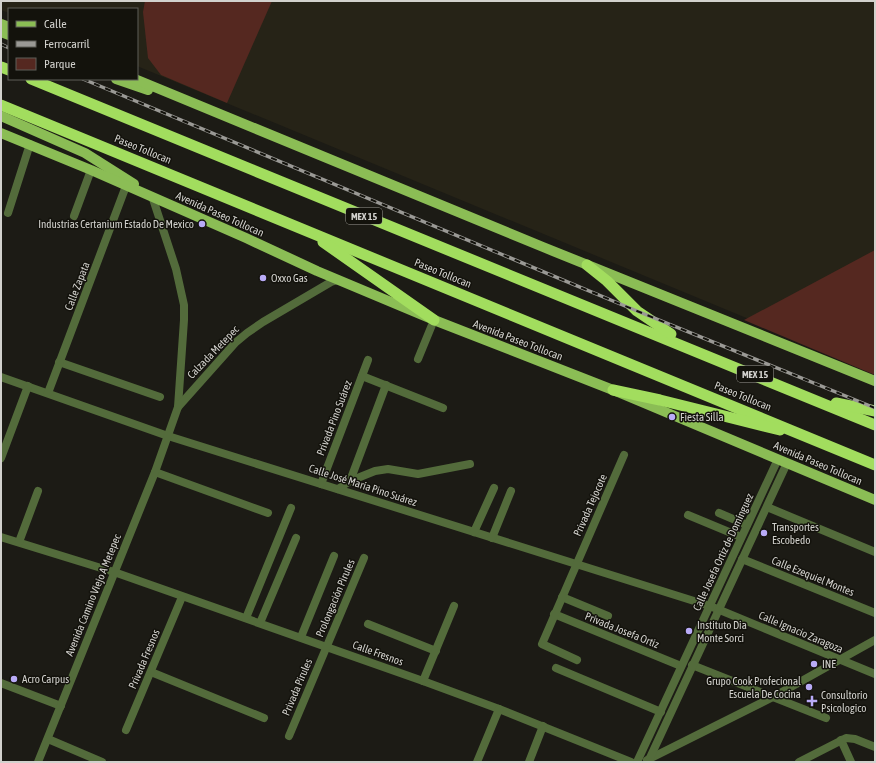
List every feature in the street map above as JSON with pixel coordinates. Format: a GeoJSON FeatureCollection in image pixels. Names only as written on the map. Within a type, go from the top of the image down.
{"type":"FeatureCollection","features":[{"type":"Feature","properties":{"kind":"highway","name":"Paseo Tollocan"},"geometry":{"type":"LineString","coordinates":[[33,80],[346,209],[697,350],[875,425]]}},
{"type":"Feature","properties":{"kind":"highway","name":"Paseo Tollocan"},"geometry":{"type":"LineString","coordinates":[[1,105],[875,465]]}},
{"type":"Feature","properties":{"kind":"highway"},"geometry":{"type":"LineString","coordinates":[[308,231],[434,320]]}},
{"type":"Feature","properties":{"kind":"highway"},"geometry":{"type":"LineString","coordinates":[[587,265],[607,281],[637,311],[656,325],[697,350]]}},
{"type":"Feature","properties":{"kind":"highway"},"geometry":{"type":"LineString","coordinates":[[613,390],[660,400],[769,429],[800,434]]}},
{"type":"Feature","properties":{"kind":"highway"},"geometry":{"type":"LineString","coordinates":[[812,398],[875,411]]}},
{"type":"Feature","properties":{"kind":"main road"},"geometry":{"type":"LineString","coordinates":[[119,80],[144,89],[171,94]]}},
{"type":"Feature","properties":{"kind":"main road"},"geometry":{"type":"LineString","coordinates":[[137,80],[587,265],[875,381]]}},
{"type":"Feature","properties":{"kind":"main road","name":"Avenida Paseo Tollocan"},"geometry":{"type":"LineString","coordinates":[[1,116],[85,153],[153,198]]}},
{"type":"Feature","properties":{"kind":"main road","name":"Avenida Paseo Tollocan"},"geometry":{"type":"LineString","coordinates":[[1,133],[91,170],[338,280],[434,320],[613,390],[875,500]]}},
{"type":"Feature","properties":{"kind":"street"},"geometry":{"type":"LineString","coordinates":[[8,213],[30,144]]}},
{"type":"Feature","properties":{"kind":"street"},"geometry":{"type":"LineString","coordinates":[[74,216],[91,170]]}},
{"type":"Feature","properties":{"kind":"street","name":"Calle Zapata"},"geometry":{"type":"LineString","coordinates":[[48,394],[126,186]]}},
{"type":"Feature","properties":{"kind":"street"},"geometry":{"type":"LineString","coordinates":[[153,198],[176,269],[184,305],[178,407]]}},
{"type":"Feature","properties":{"kind":"street","name":"Calzada Metepec"},"geometry":{"type":"LineString","coordinates":[[168,436],[178,407],[235,343],[263,322],[338,280]]}},
{"type":"Feature","properties":{"kind":"street"},"geometry":{"type":"LineString","coordinates":[[418,359],[434,320]]}},
{"type":"Feature","properties":{"kind":"street","name":"Privada Pino Suárez"},"geometry":{"type":"LineString","coordinates":[[321,484],[368,360]]}},
{"type":"Feature","properties":{"kind":"street"},"geometry":{"type":"LineString","coordinates":[[59,362],[160,397]]}},
{"type":"Feature","properties":{"kind":"street"},"geometry":{"type":"LineString","coordinates":[[362,376],[443,408]]}},
{"type":"Feature","properties":{"kind":"street","name":"Calle José María Pino Suárez"},"geometry":{"type":"LineString","coordinates":[[1,377],[168,436],[719,609]]}},
{"type":"Feature","properties":{"kind":"street"},"geometry":{"type":"LineString","coordinates":[[350,481],[386,385]]}},
{"type":"Feature","properties":{"kind":"street"},"geometry":{"type":"LineString","coordinates":[[1,458],[28,386]]}},
{"type":"Feature","properties":{"kind":"street","name":"Avenida Camino Viejo A Metepec"},"geometry":{"type":"LineString","coordinates":[[38,762],[155,472],[168,436]]}},
{"type":"Feature","properties":{"kind":"street","name":"Privada Tejocote"},"geometry":{"type":"LineString","coordinates":[[578,660],[542,644],[624,455]]}},
{"type":"Feature","properties":{"kind":"street","name":"Calle Josefa Ortiz de Domínguez"},"geometry":{"type":"LineString","coordinates":[[646,761],[767,507],[783,461]]}},
{"type":"Feature","properties":{"kind":"street","name":"Calle Josefa Ortiz de Domínguez"},"geometry":{"type":"LineString","coordinates":[[637,762],[741,537],[783,461]]}},
{"type":"Feature","properties":{"kind":"street"},"geometry":{"type":"LineString","coordinates":[[338,489],[350,481],[375,471],[388,469],[418,474],[470,464]]}},
{"type":"Feature","properties":{"kind":"street"},"geometry":{"type":"LineString","coordinates":[[155,472],[268,513]]}},
{"type":"Feature","properties":{"kind":"street"},"geometry":{"type":"LineString","coordinates":[[474,532],[494,488]]}},
{"type":"Feature","properties":{"kind":"street"},"geometry":{"type":"LineString","coordinates":[[19,542],[38,491]]}},
{"type":"Feature","properties":{"kind":"street"},"geometry":{"type":"LineString","coordinates":[[492,538],[511,492]]}},
{"type":"Feature","properties":{"kind":"street"},"geometry":{"type":"LineString","coordinates":[[767,507],[875,552]]}},
{"type":"Feature","properties":{"kind":"street"},"geometry":{"type":"LineString","coordinates":[[246,618],[291,508]]}},
{"type":"Feature","properties":{"kind":"street"},"geometry":{"type":"LineString","coordinates":[[719,513],[748,525]]}},
{"type":"Feature","properties":{"kind":"street"},"geometry":{"type":"LineString","coordinates":[[688,515],[741,537]]}},
{"type":"Feature","properties":{"kind":"street","name":"Calle Fresnos"},"geometry":{"type":"LineString","coordinates":[[1,537],[114,572],[182,597],[301,637],[544,726],[631,762]]}},
{"type":"Feature","properties":{"kind":"street"},"geometry":{"type":"LineString","coordinates":[[260,623],[296,538]]}},
{"type":"Feature","properties":{"kind":"street"},"geometry":{"type":"LineString","coordinates":[[301,637],[334,556]]}},
{"type":"Feature","properties":{"kind":"street","name":"Prolongación Pirules"},"geometry":{"type":"LineString","coordinates":[[326,646],[364,558]]}},
{"type":"Feature","properties":{"kind":"street","name":"Calle Ezequiel Montes"},"geometry":{"type":"LineString","coordinates":[[742,559],[875,613]]}},
{"type":"Feature","properties":{"kind":"street","name":"Privada Fresnos"},"geometry":{"type":"LineString","coordinates":[[126,730],[182,597]]}},
{"type":"Feature","properties":{"kind":"street"},"geometry":{"type":"LineString","coordinates":[[562,597],[608,616]]}},
{"type":"Feature","properties":{"kind":"street"},"geometry":{"type":"LineString","coordinates":[[423,681],[454,606]]}},
{"type":"Feature","properties":{"kind":"street","name":"Calle Ignacio Zaragoza"},"geometry":{"type":"LineString","coordinates":[[719,609],[875,674]]}},
{"type":"Feature","properties":{"kind":"street","name":"Privada Josefa Ortiz"},"geometry":{"type":"LineString","coordinates":[[554,614],[681,666]]}},
{"type":"Feature","properties":{"kind":"street"},"geometry":{"type":"LineString","coordinates":[[368,624],[436,651]]}},
{"type":"Feature","properties":{"kind":"street"},"geometry":{"type":"LineString","coordinates":[[646,761],[773,697],[875,640]]}},
{"type":"Feature","properties":{"kind":"street","name":"Privada Pirules"},"geometry":{"type":"LineString","coordinates":[[289,736],[326,646]]}},
{"type":"Feature","properties":{"kind":"street"},"geometry":{"type":"LineString","coordinates":[[692,665],[826,718]]}},
{"type":"Feature","properties":{"kind":"street"},"geometry":{"type":"LineString","coordinates":[[556,668],[660,712]]}},
{"type":"Feature","properties":{"kind":"street"},"geometry":{"type":"LineString","coordinates":[[151,672],[264,718]]}},
{"type":"Feature","properties":{"kind":"street"},"geometry":{"type":"LineString","coordinates":[[1,684],[60,706]]}},
{"type":"Feature","properties":{"kind":"street"},"geometry":{"type":"LineString","coordinates":[[477,762],[499,709]]}},
{"type":"Feature","properties":{"kind":"street"},"geometry":{"type":"LineString","coordinates":[[529,762],[544,726]]}},
{"type":"Feature","properties":{"kind":"street"},"geometry":{"type":"LineString","coordinates":[[796,760],[841,740],[851,738],[875,747]]}},
{"type":"Feature","properties":{"kind":"street"},"geometry":{"type":"LineString","coordinates":[[48,739],[102,762]]}},
{"type":"Feature","properties":{"kind":"street"},"geometry":{"type":"LineString","coordinates":[[841,740],[852,762]]}},
{"type":"Feature","properties":{"kind":"shaded area"},"geometry":{"type":"Polygon","coordinates":[[[1,1],[875,1],[875,371],[138,66],[138,8],[8,8],[8,13],[1,10],[1,1]]]}},
{"type":"Feature","properties":{"kind":"green space"},"geometry":{"type":"Polygon","coordinates":[[[145,1],[272,1],[227,103],[161,75],[148,58],[143,12],[145,1]]]}},
{"type":"Feature","properties":{"kind":"green space"},"geometry":{"type":"Polygon","coordinates":[[[875,250],[875,375],[744,320],[875,250]]]}},
{"type":"Feature","properties":{"kind":"railway"},"geometry":{"type":"LineString","coordinates":[[1,44],[8,48]]}},
{"type":"Feature","properties":{"kind":"railway"},"geometry":{"type":"LineString","coordinates":[[85,80],[637,311],[875,408]]}},
{"type":"Feature","properties":{"kind":"place","name":"Industrias Certanium Estado De Mexico"},"geometry":{"type":"Point","coordinates":[202,224]}},
{"type":"Feature","properties":{"kind":"place","name":"Oxxo Gas"},"geometry":{"type":"Point","coordinates":[263,278]}},
{"type":"Feature","properties":{"kind":"place","name":"Fiesta Silla"},"geometry":{"type":"Point","coordinates":[672,417]}},
{"type":"Feature","properties":{"kind":"place","name":"Transportes Escobedo"},"geometry":{"type":"Point","coordinates":[764,533]}},
{"type":"Feature","properties":{"kind":"place","name":"Instituto Dia Monte Sorci"},"geometry":{"type":"Point","coordinates":[689,631]}},
{"type":"Feature","properties":{"kind":"place","name":"INE"},"geometry":{"type":"Point","coordinates":[814,664]}},
{"type":"Feature","properties":{"kind":"place","name":"Acro Carpus"},"geometry":{"type":"Point","coordinates":[14,679]}},
{"type":"Feature","properties":{"kind":"place","name":"Grupo Cook Profecional Escuela De Cocina"},"geometry":{"type":"Point","coordinates":[809,687]}},
{"type":"Feature","properties":{"kind":"place","name":"Consultorio Psicologico"},"geometry":{"type":"Point","coordinates":[812,701]}}]}
